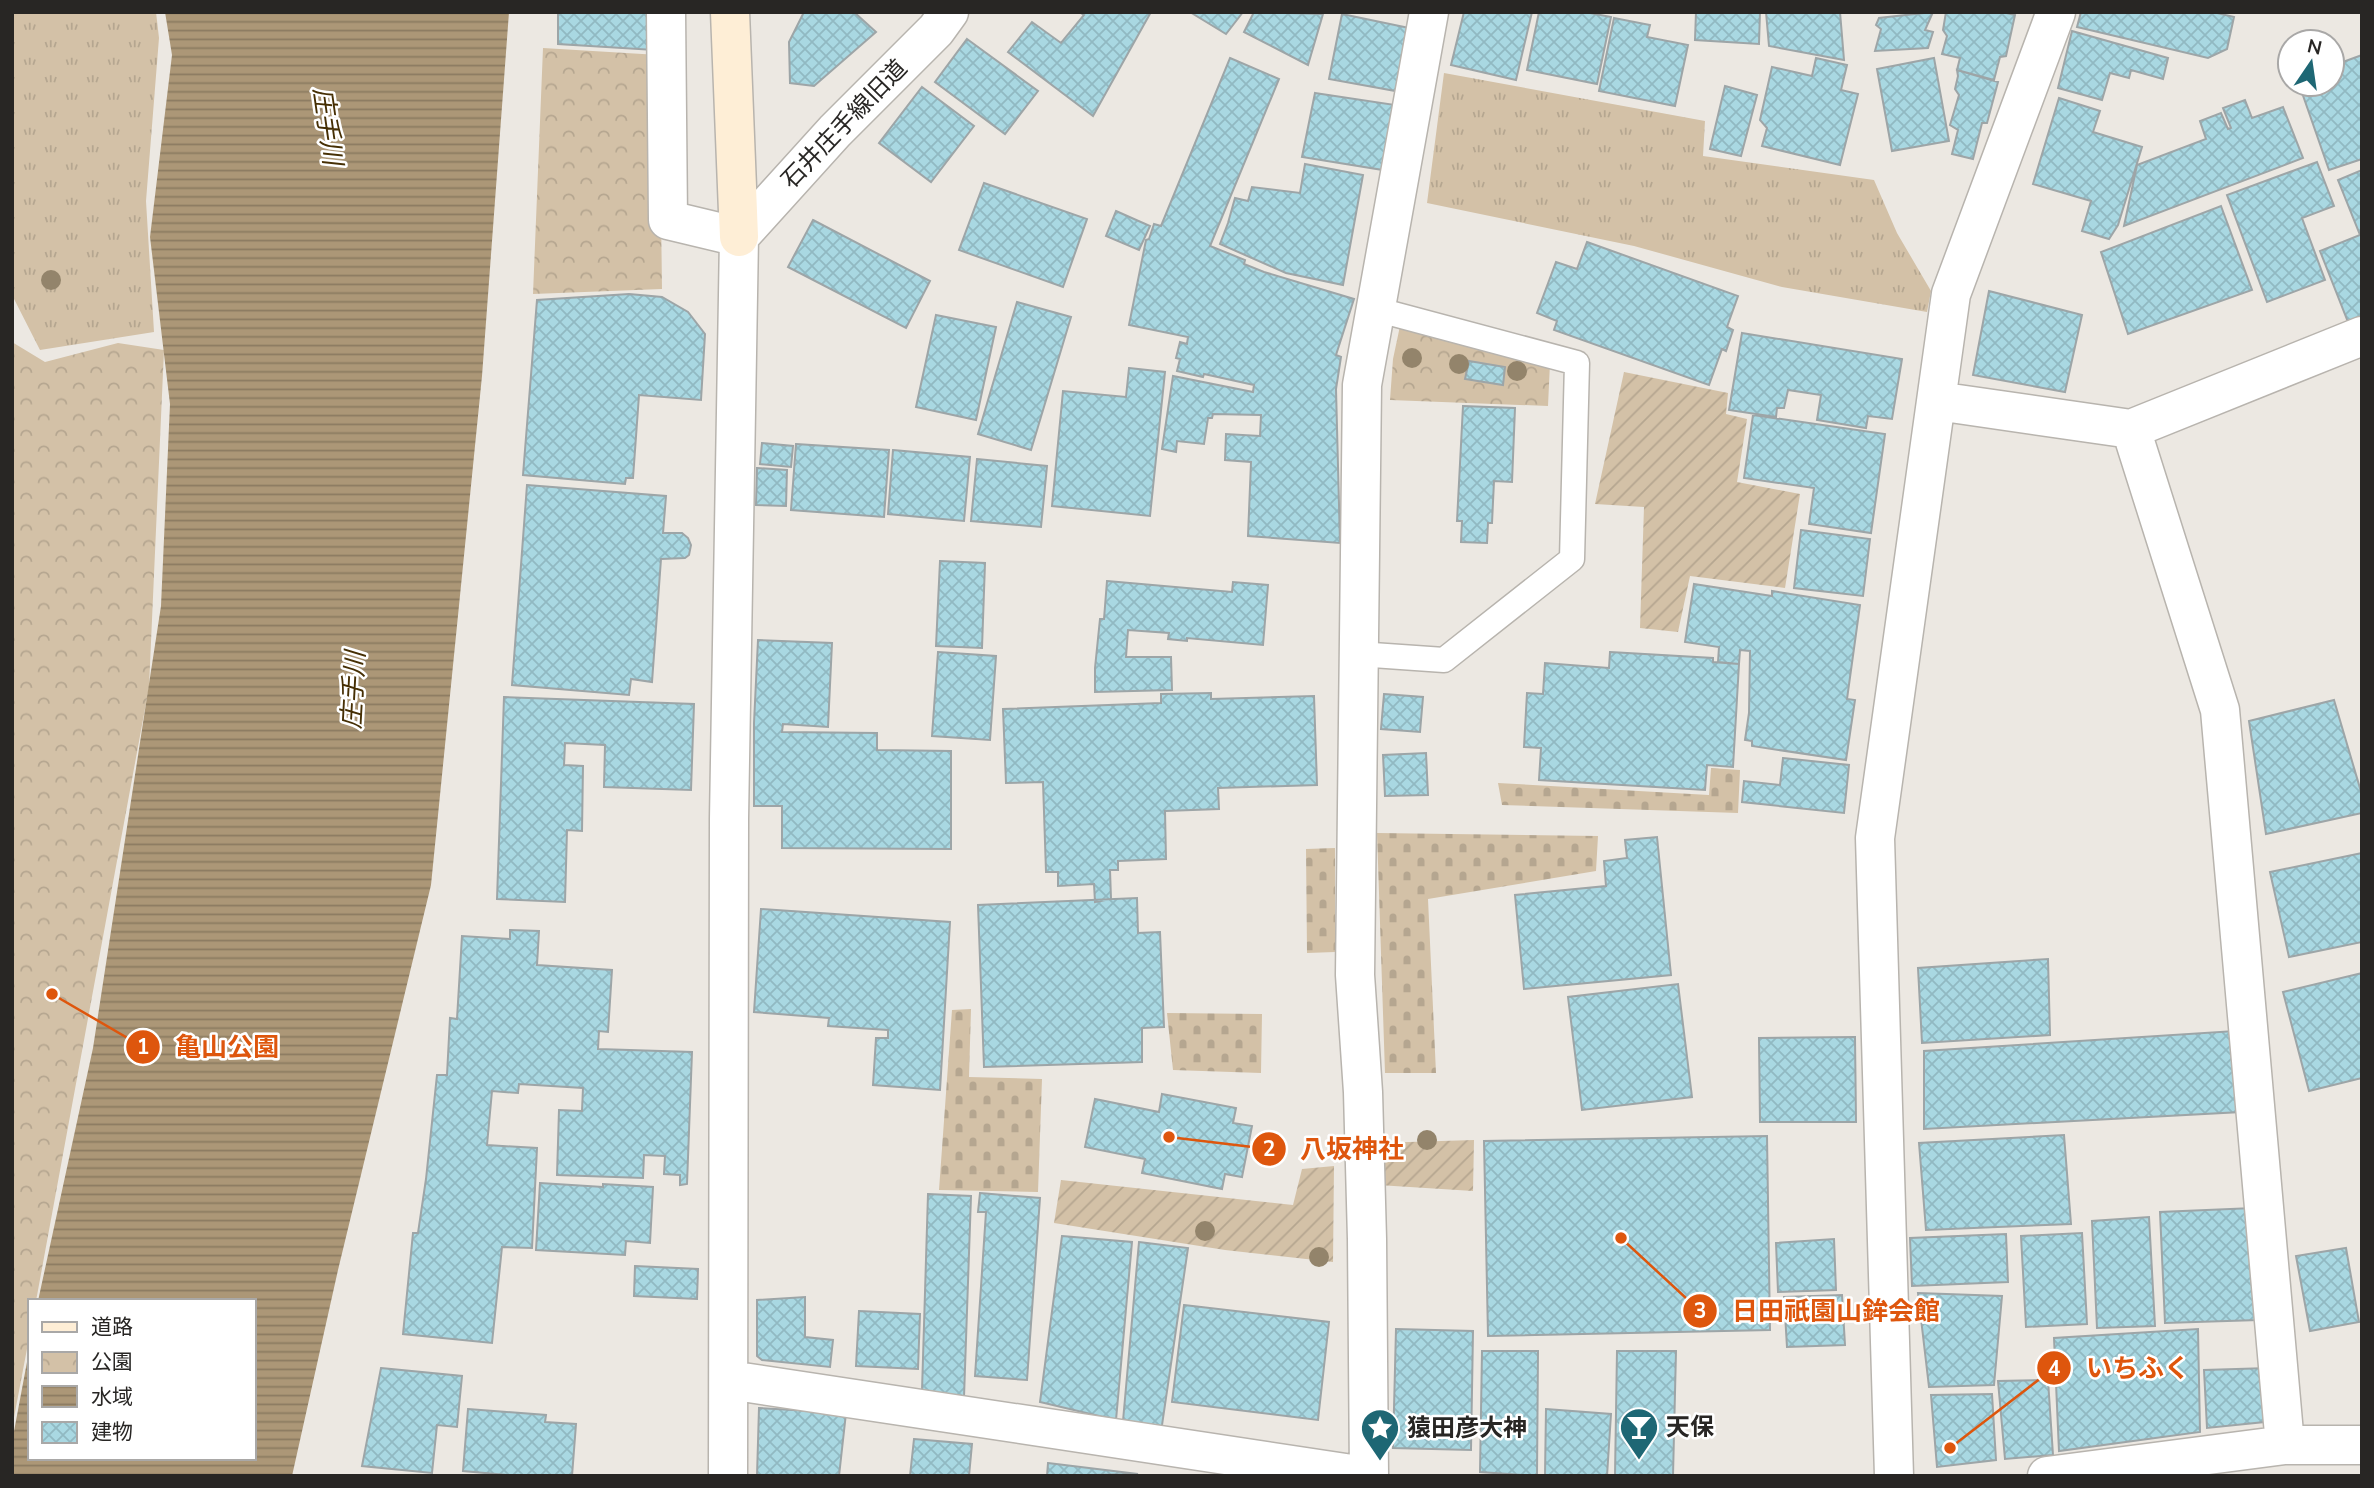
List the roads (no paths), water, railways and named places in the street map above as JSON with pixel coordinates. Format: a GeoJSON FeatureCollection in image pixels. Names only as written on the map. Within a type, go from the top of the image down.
{"type":"FeatureCollection","features":[{"type":"Feature","properties":{"kind":"street"},"geometry":{"type":"LineString","coordinates":[[666,12],[668,220],[739,237]]}},
{"type":"Feature","properties":{"kind":"street"},"geometry":{"type":"LineString","coordinates":[[728,1476],[729,819],[739,237],[730,12]]}},
{"type":"Feature","properties":{"kind":"street","name":"石井庄手線旧道"},"geometry":{"type":"LineString","coordinates":[[739,237],[835,131],[936,30],[949,12]]}},
{"type":"Feature","properties":{"kind":"street"},"geometry":{"type":"LineString","coordinates":[[729,1380],[1367,1476],[1367,1239],[1363,1092],[1355,975],[1362,385],[1429,12]]}},
{"type":"Feature","properties":{"kind":"street"},"geometry":{"type":"LineString","coordinates":[[1894,1476],[1875,838],[1951,295],[2056,12]]}},
{"type":"Feature","properties":{"kind":"street"},"geometry":{"type":"LineString","coordinates":[[1937,401],[2131,429],[2362,336]]}},
{"type":"Feature","properties":{"kind":"street"},"geometry":{"type":"LineString","coordinates":[[2131,429],[2220,710],[2285,1445]]}},
{"type":"Feature","properties":{"kind":"street"},"geometry":{"type":"LineString","coordinates":[[2047,1476],[2285,1445],[2362,1445]]}},
{"type":"Feature","properties":{"kind":"lane"},"geometry":{"type":"LineString","coordinates":[[1358,654],[1444,660],[1572,559],[1577,363],[1376,309]]}},
{"type":"Feature","properties":{"kind":"water","name":"庄手川"},"geometry":{"type":"Polygon","coordinates":[[[165,12],[509,12],[482,376],[431,885],[338,1270],[292,1476],[12,1476],[12,1442],[28,1357],[28,1460],[256,1460],[256,1299],[38,1299],[93,1048],[161,606],[170,404],[150,237],[172,55],[165,12]]]}},
{"type":"Feature","properties":{"kind":"place","name":"亀山公園"},"geometry":{"type":"Point","coordinates":[52,994]}},
{"type":"Feature","properties":{"kind":"place","name":"八坂神社"},"geometry":{"type":"Point","coordinates":[1169,1137]}},
{"type":"Feature","properties":{"kind":"place","name":"日田祇園山鉾会館"},"geometry":{"type":"Point","coordinates":[1621,1238]}},
{"type":"Feature","properties":{"kind":"place","name":"いちふく"},"geometry":{"type":"Point","coordinates":[1950,1448]}},
{"type":"Feature","properties":{"kind":"place","name":"天保"},"geometry":{"type":"Point","coordinates":[1639,1461]}},
{"type":"Feature","properties":{"kind":"place","name":"猿田彦大神"},"geometry":{"type":"Point","coordinates":[1380,1462]}}]}
